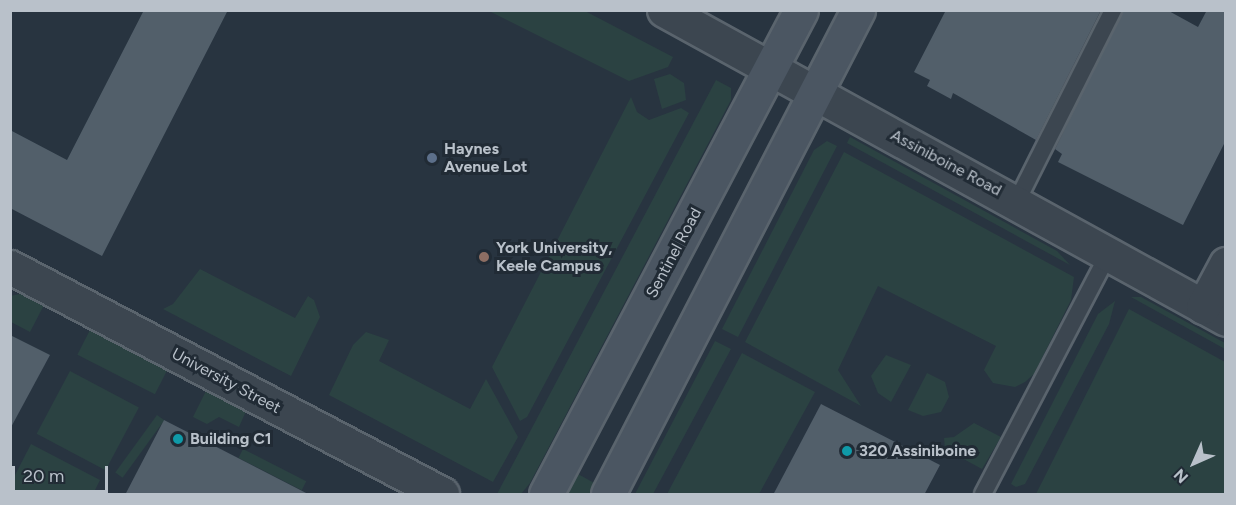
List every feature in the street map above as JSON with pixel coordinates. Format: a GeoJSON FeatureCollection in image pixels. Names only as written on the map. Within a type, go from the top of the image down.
{"type":"FeatureCollection","features":[{"type":"Feature","properties":{"kind":"street","name":"Assiniboine Road"},"geometry":{"type":"LineString","coordinates":[[664,10],[770,70],[1017,201],[1214,313]]}},
{"type":"Feature","properties":{"kind":"street","name":"Sentinel Road"},"geometry":{"type":"LineString","coordinates":[[546,495],[801,10]]}},
{"type":"Feature","properties":{"kind":"street"},"geometry":{"type":"LineString","coordinates":[[608,495],[817,95],[858,10]]}},
{"type":"Feature","properties":{"kind":"street"},"geometry":{"type":"LineString","coordinates":[[1214,313],[1226,264]]}},
{"type":"Feature","properties":{"kind":"street","name":"University Street"},"geometry":{"type":"LineString","coordinates":[[10,267],[442,495]]}},
{"type":"Feature","properties":{"kind":"lane"},"geometry":{"type":"LineString","coordinates":[[1017,201],[1113,10]]}},
{"type":"Feature","properties":{"kind":"lane"},"geometry":{"type":"LineString","coordinates":[[983,495],[1109,253]]}},
{"type":"Feature","properties":{"kind":"green space"},"geometry":{"type":"Polygon","coordinates":[[[489,11],[585,11],[673,57],[668,67],[629,81],[489,11]]]}},
{"type":"Feature","properties":{"kind":"green space"},"geometry":{"type":"Polygon","coordinates":[[[670,74],[684,83],[686,100],[662,109],[654,79],[670,74]]]}},
{"type":"Feature","properties":{"kind":"green space"},"geometry":{"type":"Polygon","coordinates":[[[716,80],[731,88],[731,100],[530,483],[521,494],[497,494],[716,80]]]}},
{"type":"Feature","properties":{"kind":"green space"},"geometry":{"type":"Polygon","coordinates":[[[631,97],[637,112],[649,120],[681,108],[689,113],[527,417],[520,421],[492,367],[631,97]]]}},
{"type":"Feature","properties":{"kind":"green space"},"geometry":{"type":"Polygon","coordinates":[[[850,137],[1057,251],[1070,265],[847,143],[850,137]]]}},
{"type":"Feature","properties":{"kind":"green space"},"geometry":{"type":"Polygon","coordinates":[[[827,141],[837,146],[738,337],[722,329],[814,150],[827,141]]]}},
{"type":"Feature","properties":{"kind":"green space"},"geometry":{"type":"Polygon","coordinates":[[[844,152],[1074,277],[1071,300],[1034,374],[1025,382],[1015,387],[993,383],[984,370],[996,346],[878,286],[838,370],[861,406],[745,342],[844,152]]]}},
{"type":"Feature","properties":{"kind":"green space"},"geometry":{"type":"Polygon","coordinates":[[[200,269],[295,318],[308,296],[314,300],[320,317],[291,376],[163,309],[173,304],[200,269]]]}},
{"type":"Feature","properties":{"kind":"green space"},"geometry":{"type":"Polygon","coordinates":[[[25,293],[45,303],[30,332],[11,322],[10,296],[25,293]]]}},
{"type":"Feature","properties":{"kind":"green space"},"geometry":{"type":"Polygon","coordinates":[[[1131,297],[1141,297],[1225,343],[1225,349],[1131,297]]]}},
{"type":"Feature","properties":{"kind":"green space"},"geometry":{"type":"Polygon","coordinates":[[[1115,301],[1109,324],[1025,484],[1016,487],[1011,484],[1098,314],[1115,301]]]}},
{"type":"Feature","properties":{"kind":"green space"},"geometry":{"type":"Polygon","coordinates":[[[1129,309],[1225,362],[1225,494],[1036,494],[1129,309]]]}},
{"type":"Feature","properties":{"kind":"green space"},"geometry":{"type":"Polygon","coordinates":[[[91,328],[169,367],[155,394],[77,355],[91,328]]]}},
{"type":"Feature","properties":{"kind":"green space"},"geometry":{"type":"Polygon","coordinates":[[[366,332],[389,340],[379,361],[470,409],[486,379],[518,437],[493,482],[329,395],[353,345],[366,332]]]}},
{"type":"Feature","properties":{"kind":"green space"},"geometry":{"type":"Polygon","coordinates":[[[715,341],[731,349],[653,494],[635,494],[715,341]]]}},
{"type":"Feature","properties":{"kind":"green space"},"geometry":{"type":"Polygon","coordinates":[[[742,353],[815,392],[759,494],[667,494],[742,353]]]}},
{"type":"Feature","properties":{"kind":"green space"},"geometry":{"type":"Polygon","coordinates":[[[886,355],[911,365],[891,402],[878,393],[871,376],[886,355]]]}},
{"type":"Feature","properties":{"kind":"green space"},"geometry":{"type":"Polygon","coordinates":[[[70,371],[139,408],[106,470],[37,434],[70,371]]]}},
{"type":"Feature","properties":{"kind":"green space"},"geometry":{"type":"Polygon","coordinates":[[[927,373],[945,382],[949,397],[941,412],[923,416],[908,410],[927,373]]]}},
{"type":"Feature","properties":{"kind":"green space"},"geometry":{"type":"Polygon","coordinates":[[[207,389],[247,409],[239,427],[219,417],[207,424],[193,417],[207,389]]]}},
{"type":"Feature","properties":{"kind":"green space"},"geometry":{"type":"Polygon","coordinates":[[[157,415],[164,420],[123,478],[115,472],[157,415]]]}},
{"type":"Feature","properties":{"kind":"green space"},"geometry":{"type":"Polygon","coordinates":[[[974,423],[1001,437],[982,469],[945,449],[944,438],[954,437],[974,423]]]}},
{"type":"Feature","properties":{"kind":"green space"},"geometry":{"type":"Polygon","coordinates":[[[31,444],[100,480],[93,494],[11,494],[11,483],[31,444]]]}},
{"type":"Feature","properties":{"kind":"green space"},"geometry":{"type":"Polygon","coordinates":[[[243,449],[306,481],[302,490],[238,458],[243,449]]]}},
{"type":"Feature","properties":{"kind":"green space"},"geometry":{"type":"Polygon","coordinates":[[[578,474],[596,484],[591,494],[568,494],[578,474]]]}},
{"type":"Feature","properties":{"kind":"building"},"geometry":{"type":"Polygon","coordinates":[[[144,10],[228,10],[102,256],[10,208],[10,130],[67,160],[144,10]]]}},
{"type":"Feature","properties":{"kind":"building"},"geometry":{"type":"Polygon","coordinates":[[[946,10],[1101,10],[1036,140],[953,93],[951,99],[927,86],[930,80],[914,72],[946,10]]]}},
{"type":"Feature","properties":{"kind":"building"},"geometry":{"type":"Polygon","coordinates":[[[1123,10],[1167,10],[1198,27],[1207,10],[1226,10],[1226,140],[1183,225],[1058,162],[1062,154],[1055,149],[1123,10]]]}},
{"type":"Feature","properties":{"kind":"building"},"geometry":{"type":"Polygon","coordinates":[[[10,335],[50,355],[10,429],[10,335]]]}},
{"type":"Feature","properties":{"kind":"building","name":"320 Assiniboine"},"geometry":{"type":"Polygon","coordinates":[[[821,404],[940,465],[924,495],[773,495],[821,404]]]}},
{"type":"Feature","properties":{"kind":"building","name":"Building C1"},"geometry":{"type":"Polygon","coordinates":[[[164,420],[238,458],[310,495],[125,495],[164,420]]]}},
{"type":"Feature","properties":{"kind":"place","name":"Haynes Avenue Lot"},"geometry":{"type":"Point","coordinates":[432,158]}},
{"type":"Feature","properties":{"kind":"place","name":"York University, Keele Campus"},"geometry":{"type":"Point","coordinates":[484,257]}},
{"type":"Feature","properties":{"kind":"place","name":"Building C1"},"geometry":{"type":"Point","coordinates":[178,439]}},
{"type":"Feature","properties":{"kind":"place","name":"320 Assiniboine"},"geometry":{"type":"Point","coordinates":[847,451]}}]}
